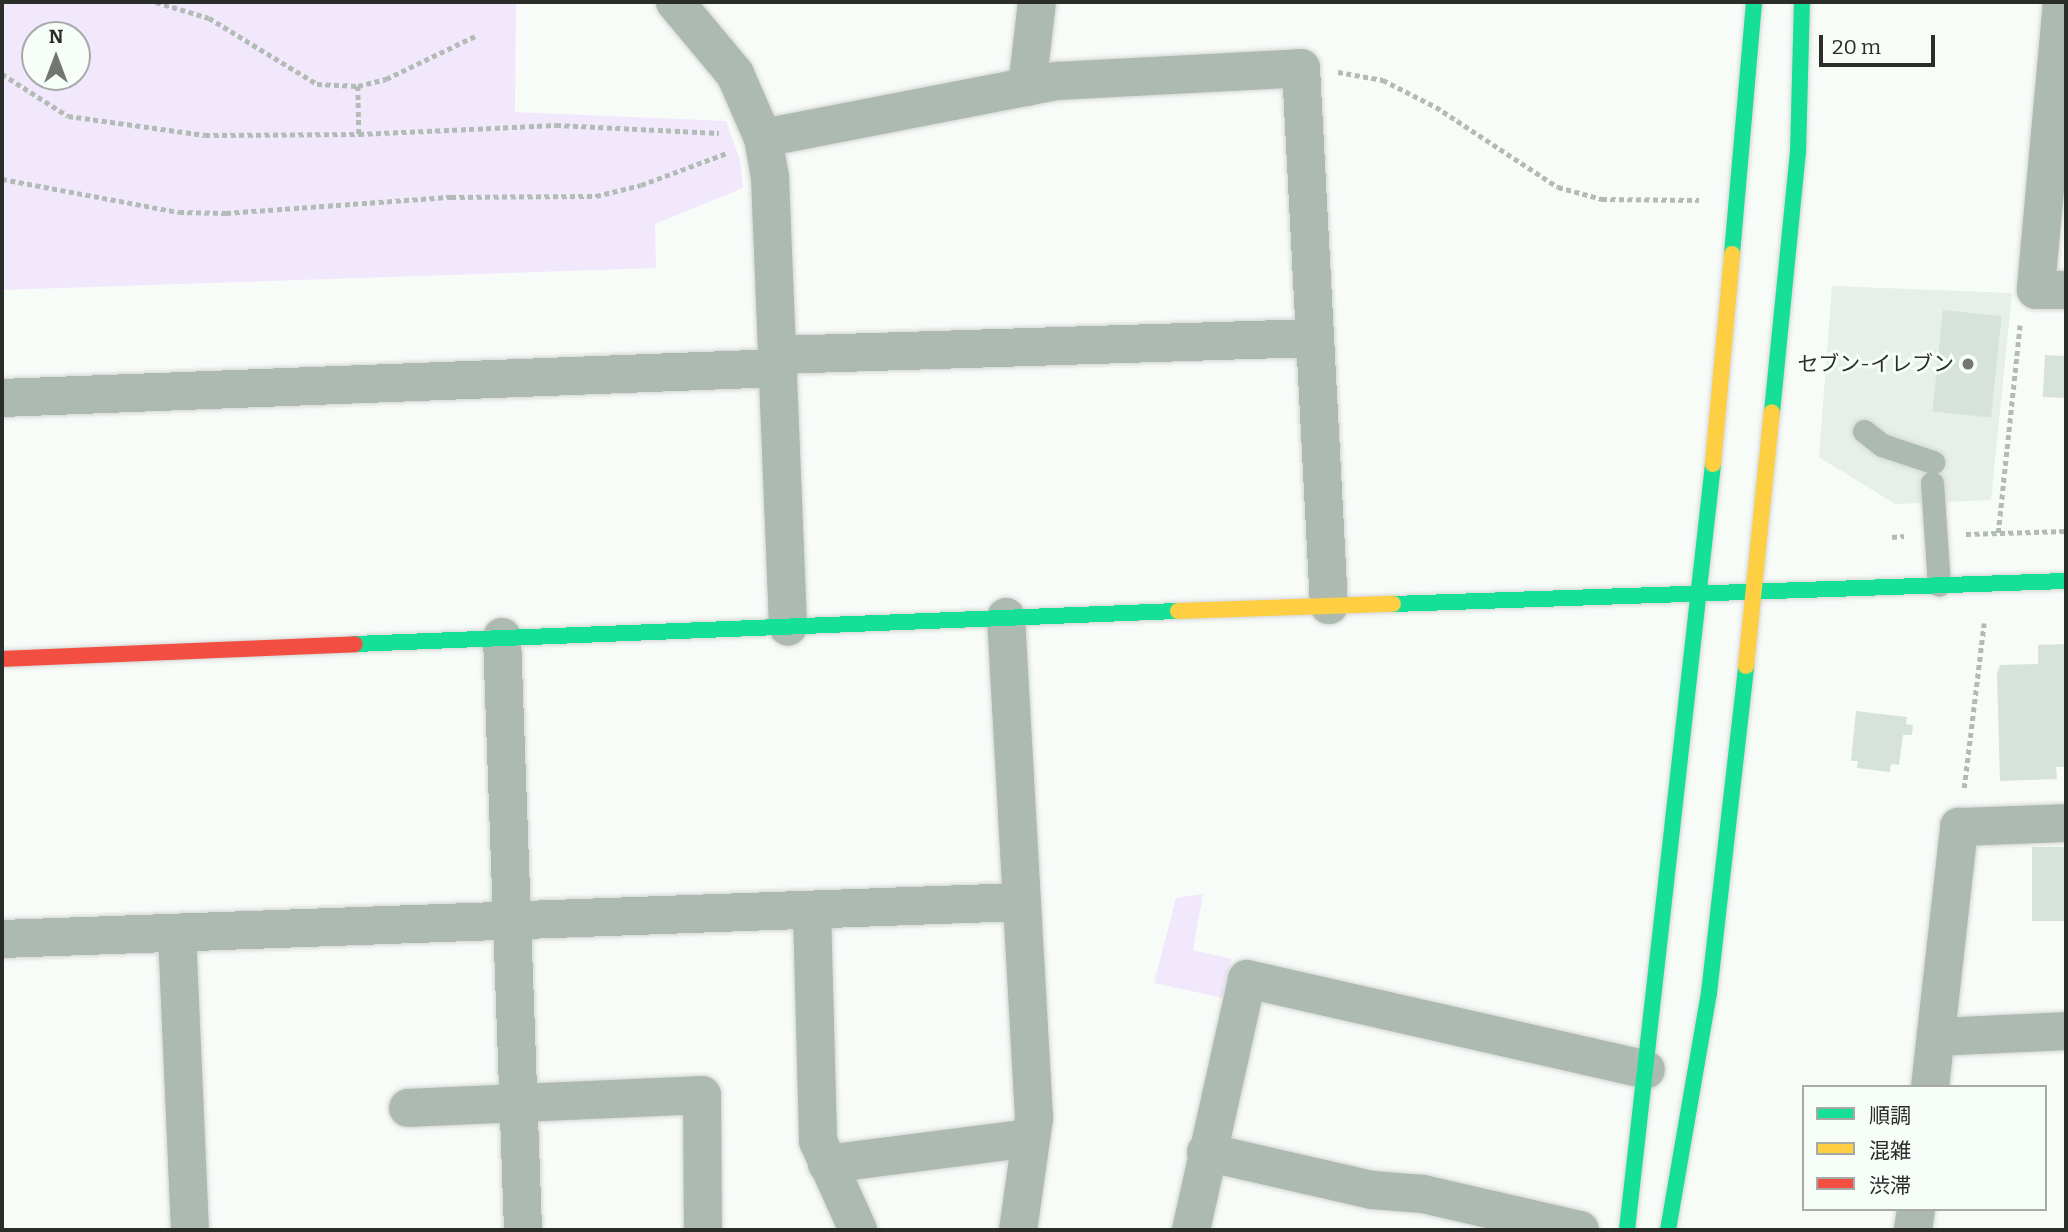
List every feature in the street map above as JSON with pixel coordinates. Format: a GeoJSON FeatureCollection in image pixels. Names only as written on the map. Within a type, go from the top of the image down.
{"type":"FeatureCollection","features":[{"type":"Feature","properties":{"kind":"street"},"geometry":{"type":"LineString","coordinates":[[675,2],[735,74],[761,132],[770,177],[788,627]]}},
{"type":"Feature","properties":{"kind":"street"},"geometry":{"type":"LineString","coordinates":[[1027,87],[1037,2]]}},
{"type":"Feature","properties":{"kind":"street"},"geometry":{"type":"LineString","coordinates":[[1627,1230],[1739,200],[1754,2]]}},
{"type":"Feature","properties":{"kind":"street"},"geometry":{"type":"LineString","coordinates":[[1668,1230],[1709,993],[1754,591],[1798,153],[1802,2]]}},
{"type":"Feature","properties":{"kind":"street"},"geometry":{"type":"LineString","coordinates":[[2051,290],[2061,88],[2062,2]]}},
{"type":"Feature","properties":{"kind":"street"},"geometry":{"type":"LineString","coordinates":[[761,132],[1057,81],[1301,68],[1329,605]]}},
{"type":"Feature","properties":{"kind":"street"},"geometry":{"type":"LineString","coordinates":[[2,398],[1314,338]]}},
{"type":"Feature","properties":{"kind":"street"},"geometry":{"type":"LineString","coordinates":[[2,659],[1006,617],[2066,581]]}},
{"type":"Feature","properties":{"kind":"street"},"geometry":{"type":"LineString","coordinates":[[1006,617],[1019,902],[1034,1118],[1018,1230]]}},
{"type":"Feature","properties":{"kind":"street"},"geometry":{"type":"LineString","coordinates":[[502,637],[523,1230]]}},
{"type":"Feature","properties":{"kind":"street"},"geometry":{"type":"LineString","coordinates":[[1930,1085],[1959,827],[2066,823]]}},
{"type":"Feature","properties":{"kind":"street"},"geometry":{"type":"LineString","coordinates":[[2,939],[1019,902]]}},
{"type":"Feature","properties":{"kind":"street"},"geometry":{"type":"LineString","coordinates":[[811,910],[818,1140],[858,1230]]}},
{"type":"Feature","properties":{"kind":"street"},"geometry":{"type":"LineString","coordinates":[[177,933],[190,1230]]}},
{"type":"Feature","properties":{"kind":"street"},"geometry":{"type":"LineString","coordinates":[[1191,1230],[1206,1152],[1247,979],[1646,1070]]}},
{"type":"Feature","properties":{"kind":"street"},"geometry":{"type":"LineString","coordinates":[[1936,1037],[2066,1031]]}},
{"type":"Feature","properties":{"kind":"street"},"geometry":{"type":"LineString","coordinates":[[408,1108],[702,1095],[704,1230]]}},
{"type":"Feature","properties":{"kind":"street"},"geometry":{"type":"LineString","coordinates":[[827,1164],[1030,1138]]}},
{"type":"Feature","properties":{"kind":"street"},"geometry":{"type":"LineString","coordinates":[[1206,1152],[1372,1190],[1423,1194],[1580,1230]]}},
{"type":"Feature","properties":{"kind":"street"},"geometry":{"type":"LineString","coordinates":[[1913,1230],[1916,1211]]}},
{"type":"Feature","properties":{"kind":"lane"},"geometry":{"type":"LineString","coordinates":[[1864,431],[1882,445],[1932,472],[1940,585]]}},
{"type":"Feature","properties":{"kind":"path"},"geometry":{"type":"LineString","coordinates":[[156,2],[209,18],[317,84],[358,86],[426,63],[475,36]]}},
{"type":"Feature","properties":{"kind":"path"},"geometry":{"type":"LineString","coordinates":[[1301,68],[1382,80],[1436,107],[1558,187],[1602,199],[1739,200]]}},
{"type":"Feature","properties":{"kind":"path"},"geometry":{"type":"LineString","coordinates":[[2,74],[68,116],[205,135],[359,134],[556,125],[722,133],[761,132]]}},
{"type":"Feature","properties":{"kind":"path"},"geometry":{"type":"LineString","coordinates":[[358,86],[359,134]]}},
{"type":"Feature","properties":{"kind":"path"},"geometry":{"type":"LineString","coordinates":[[2,179],[179,212],[226,214],[451,197],[596,196],[641,185],[761,132]]}},
{"type":"Feature","properties":{"kind":"path"},"geometry":{"type":"LineString","coordinates":[[1998,533],[2022,311],[2051,290]]}},
{"type":"Feature","properties":{"kind":"path"},"geometry":{"type":"LineString","coordinates":[[1892,537],[2066,531]]}},
{"type":"Feature","properties":{"kind":"path"},"geometry":{"type":"LineString","coordinates":[[1959,827],[1984,618]]}},
{"type":"Feature","properties":{"kind":"shaded area"},"geometry":{"type":"Polygon","coordinates":[[[2,2],[516,2],[515,112],[726,121],[740,160],[743,188],[655,224],[656,268],[2,290],[2,2]]]}},
{"type":"Feature","properties":{"kind":"shaded area"},"geometry":{"type":"Polygon","coordinates":[[[1832,286],[2012,293],[1991,500],[1895,504],[1819,457],[1832,286]]]}},
{"type":"Feature","properties":{"kind":"shaded area"},"geometry":{"type":"Polygon","coordinates":[[[1203,894],[1193,950],[1232,959],[1223,998],[1154,983],[1176,898],[1203,894]]]}},
{"type":"Feature","properties":{"kind":"building","name":"セブン-イレブン"},"geometry":{"type":"Polygon","coordinates":[[[1943,310],[2002,316],[1991,418],[1932,411],[1943,310]]]}},
{"type":"Feature","properties":{"kind":"building"},"geometry":{"type":"Polygon","coordinates":[[[2045,355],[2066,356],[2064,398],[2043,397],[2045,355]]]}},
{"type":"Feature","properties":{"kind":"building"},"geometry":{"type":"Polygon","coordinates":[[[2066,644],[2066,767],[2056,767],[2057,779],[2000,781],[1997,674],[2000,665],[2038,664],[2038,645],[2066,644]]]}},
{"type":"Feature","properties":{"kind":"building"},"geometry":{"type":"Polygon","coordinates":[[[1856,711],[1907,717],[1906,724],[1913,725],[1912,735],[1903,735],[1899,765],[1891,764],[1890,772],[1857,768],[1858,761],[1851,761],[1856,711]]]}},
{"type":"Feature","properties":{"kind":"building"},"geometry":{"type":"Polygon","coordinates":[[[2032,847],[2066,847],[2066,921],[2032,921],[2032,847]]]}},
{"type":"Feature","properties":{"kind":"traffic: fast"},"geometry":{"type":"LineString","coordinates":[[1732,254],[1754,2]]}},
{"type":"Feature","properties":{"kind":"traffic: fast"},"geometry":{"type":"LineString","coordinates":[[1772,412],[1798,153],[1802,2]]}},
{"type":"Feature","properties":{"kind":"traffic: fast"},"geometry":{"type":"LineString","coordinates":[[1627,1230],[1713,464]]}},
{"type":"Feature","properties":{"kind":"traffic: fast"},"geometry":{"type":"LineString","coordinates":[[1393,604],[2066,581]]}},
{"type":"Feature","properties":{"kind":"traffic: fast"},"geometry":{"type":"LineString","coordinates":[[355,644],[1178,611]]}},
{"type":"Feature","properties":{"kind":"traffic: fast"},"geometry":{"type":"LineString","coordinates":[[1668,1230],[1709,993],[1746,666]]}},
{"type":"Feature","properties":{"kind":"traffic: slow"},"geometry":{"type":"LineString","coordinates":[[1713,464],[1732,254]]}},
{"type":"Feature","properties":{"kind":"traffic: slow"},"geometry":{"type":"LineString","coordinates":[[1746,666],[1772,412]]}},
{"type":"Feature","properties":{"kind":"traffic: slow"},"geometry":{"type":"LineString","coordinates":[[1178,611],[1393,604]]}},
{"type":"Feature","properties":{"kind":"traffic: jam"},"geometry":{"type":"LineString","coordinates":[[2,659],[355,644]]}},
{"type":"Feature","properties":{"kind":"place","name":"セブン-イレブン"},"geometry":{"type":"Point","coordinates":[1968,364]}}]}
